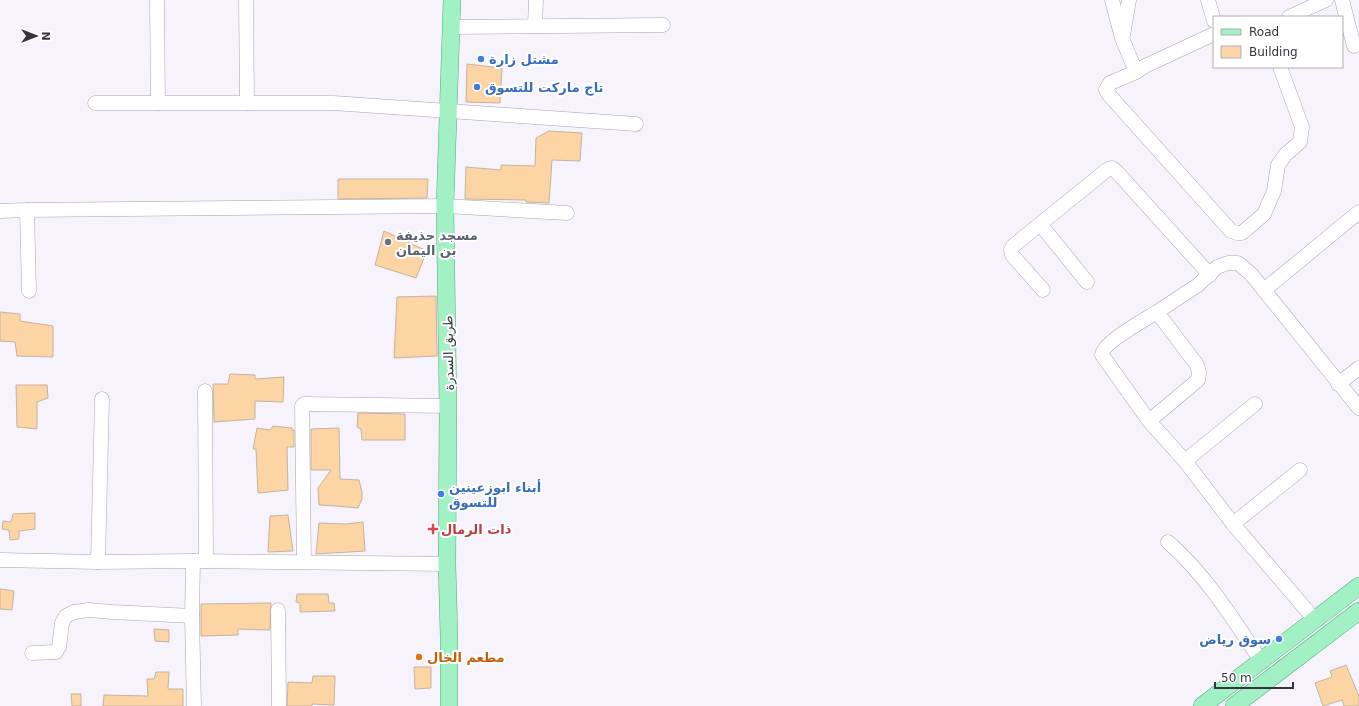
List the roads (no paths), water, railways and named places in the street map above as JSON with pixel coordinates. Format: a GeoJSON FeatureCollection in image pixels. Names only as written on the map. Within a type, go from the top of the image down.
{"type":"FeatureCollection","features":[{"type":"Feature","properties":{"kind":"main road","name":"طريق السدرة"},"geometry":{"type":"LineString","coordinates":[[449,706],[448,406],[445,206],[452,0]]}},
{"type":"Feature","properties":{"kind":"main road"},"geometry":{"type":"LineString","coordinates":[[1202,706],[1359,586]]}},
{"type":"Feature","properties":{"kind":"main road"},"geometry":{"type":"LineString","coordinates":[[1234,706],[1252,700],[1359,611]]}},
{"type":"Feature","properties":{"kind":"street"},"geometry":{"type":"LineString","coordinates":[[157,0],[158,103]]}},
{"type":"Feature","properties":{"kind":"street"},"geometry":{"type":"LineString","coordinates":[[246,0],[247,103]]}},
{"type":"Feature","properties":{"kind":"street"},"geometry":{"type":"LineString","coordinates":[[535,26],[536,0]]}},
{"type":"Feature","properties":{"kind":"street"},"geometry":{"type":"LineString","coordinates":[[1112,0],[1122,38],[1136,72]]}},
{"type":"Feature","properties":{"kind":"street"},"geometry":{"type":"LineString","coordinates":[[1122,38],[1129,0]]}},
{"type":"Feature","properties":{"kind":"street"},"geometry":{"type":"LineString","coordinates":[[1208,0],[1213,18]]}},
{"type":"Feature","properties":{"kind":"street"},"geometry":{"type":"LineString","coordinates":[[1291,16],[1326,0]]}},
{"type":"Feature","properties":{"kind":"street"},"geometry":{"type":"LineString","coordinates":[[1342,0],[1354,46]]}},
{"type":"Feature","properties":{"kind":"street"},"geometry":{"type":"LineString","coordinates":[[452,26],[663,25]]}},
{"type":"Feature","properties":{"kind":"street"},"geometry":{"type":"LineString","coordinates":[[1213,34],[1110,84],[1106,90],[1231,230],[1237,233],[1242,233],[1264,214],[1274,191],[1278,164],[1285,155],[1300,142],[1302,127],[1280,68]]}},
{"type":"Feature","properties":{"kind":"street"},"geometry":{"type":"LineString","coordinates":[[95,103],[333,103],[636,124]]}},
{"type":"Feature","properties":{"kind":"street"},"geometry":{"type":"LineString","coordinates":[[1043,290],[1012,255],[1011,250],[1013,246],[1108,169],[1112,168],[1210,275]]}},
{"type":"Feature","properties":{"kind":"street"},"geometry":{"type":"LineString","coordinates":[[0,211],[445,206],[567,213]]}},
{"type":"Feature","properties":{"kind":"street"},"geometry":{"type":"LineString","coordinates":[[27,210],[29,291]]}},
{"type":"Feature","properties":{"kind":"street"},"geometry":{"type":"LineString","coordinates":[[1264,290],[1359,212]]}},
{"type":"Feature","properties":{"kind":"street"},"geometry":{"type":"LineString","coordinates":[[1040,224],[1088,282]]}},
{"type":"Feature","properties":{"kind":"street"},"geometry":{"type":"LineString","coordinates":[[1315,620],[1233,524],[1185,461],[1149,421],[1106,362],[1102,352],[1113,340],[1198,285],[1218,267],[1238,263],[1251,274],[1338,384],[1359,408]]}},
{"type":"Feature","properties":{"kind":"street"},"geometry":{"type":"LineString","coordinates":[[1149,421],[1198,380],[1200,374],[1197,365],[1157,312]]}},
{"type":"Feature","properties":{"kind":"street"},"geometry":{"type":"LineString","coordinates":[[1338,384],[1359,368]]}},
{"type":"Feature","properties":{"kind":"street"},"geometry":{"type":"LineString","coordinates":[[194,706],[192,616],[199,561],[205,391]]}},
{"type":"Feature","properties":{"kind":"street"},"geometry":{"type":"LineString","coordinates":[[98,562],[102,399]]}},
{"type":"Feature","properties":{"kind":"street"},"geometry":{"type":"LineString","coordinates":[[304,562],[302,414],[304,404],[448,406]]}},
{"type":"Feature","properties":{"kind":"street"},"geometry":{"type":"LineString","coordinates":[[1185,461],[1255,404]]}},
{"type":"Feature","properties":{"kind":"street"},"geometry":{"type":"LineString","coordinates":[[1233,524],[1300,470]]}},
{"type":"Feature","properties":{"kind":"street"},"geometry":{"type":"LineString","coordinates":[[1168,542],[1198,572],[1222,603],[1262,661]]}},
{"type":"Feature","properties":{"kind":"street"},"geometry":{"type":"LineString","coordinates":[[0,560],[448,564]]}},
{"type":"Feature","properties":{"kind":"street"},"geometry":{"type":"LineString","coordinates":[[32,653],[56,652],[60,647],[62,623],[66,616],[74,612],[89,610],[192,616]]}},
{"type":"Feature","properties":{"kind":"street"},"geometry":{"type":"LineString","coordinates":[[278,610],[279,706]]}},
{"type":"Feature","properties":{"kind":"place","name":"مشتل زارة"},"geometry":{"type":"Point","coordinates":[481,59]}},
{"type":"Feature","properties":{"kind":"place","name":"تاج ماركت للتسوق"},"geometry":{"type":"Point","coordinates":[477,87]}},
{"type":"Feature","properties":{"kind":"place","name":"مسجد حذيفة بن اليمان"},"geometry":{"type":"Point","coordinates":[388,242]}},
{"type":"Feature","properties":{"kind":"place","name":"أبناء ابوزعينين للتسوق"},"geometry":{"type":"Point","coordinates":[441,494]}},
{"type":"Feature","properties":{"kind":"place","name":"ذات الرمال"},"geometry":{"type":"Point","coordinates":[433,529]}},
{"type":"Feature","properties":{"kind":"place","name":"سوق رياض"},"geometry":{"type":"Point","coordinates":[1279,639]}},
{"type":"Feature","properties":{"kind":"place","name":"مطعم الخال"},"geometry":{"type":"Point","coordinates":[419,657]}}]}
